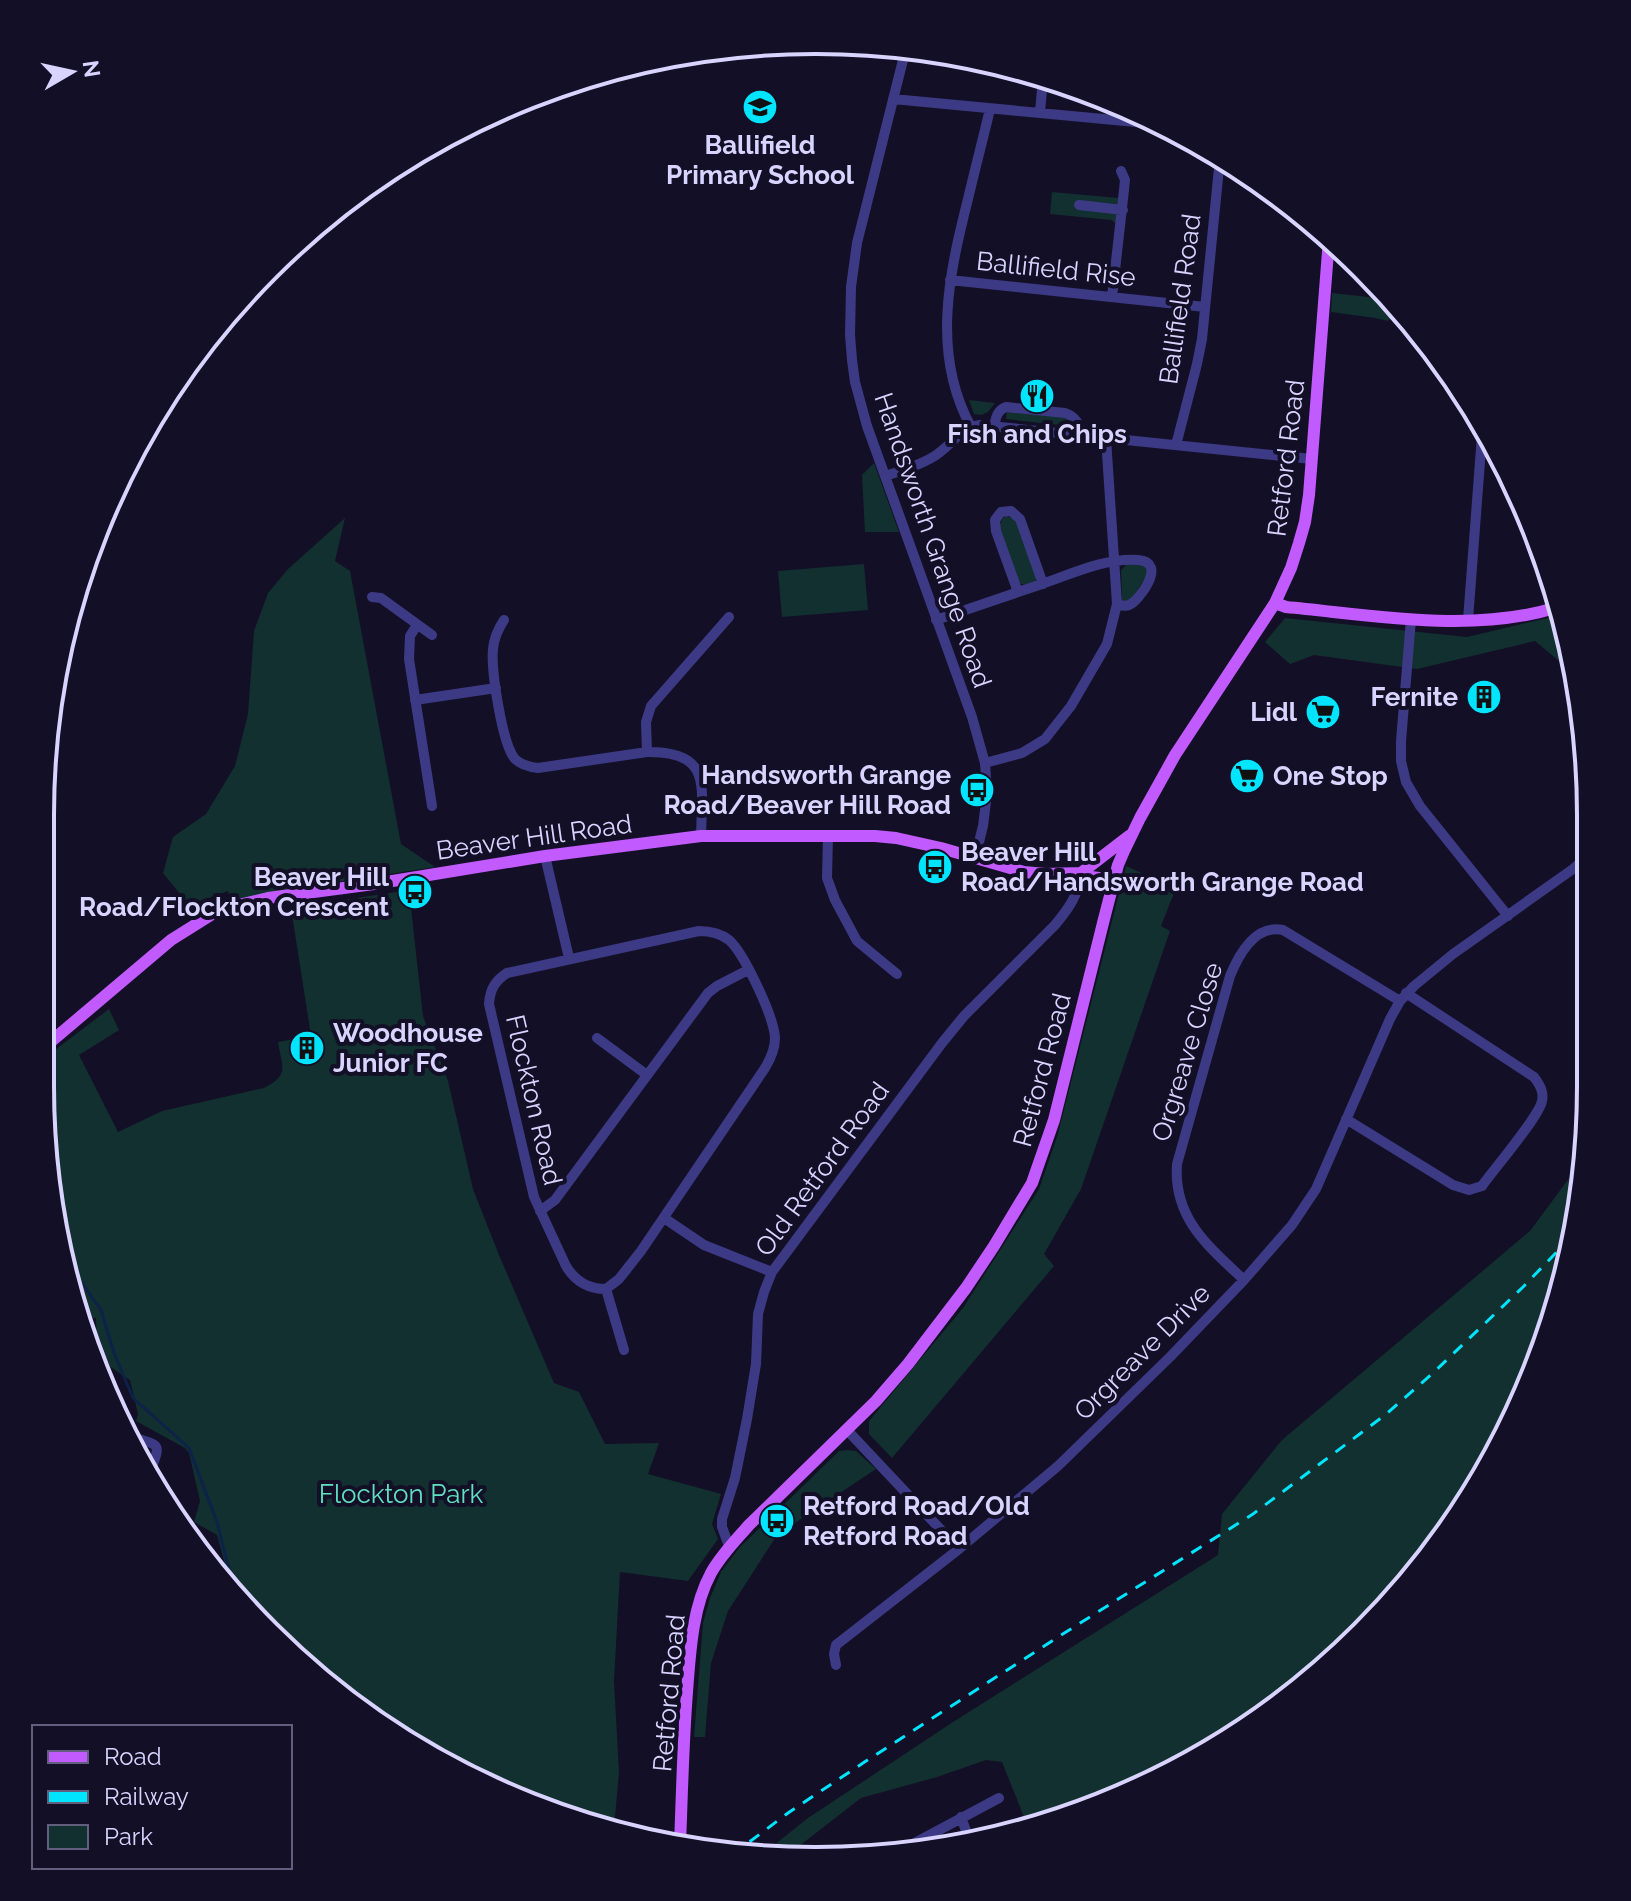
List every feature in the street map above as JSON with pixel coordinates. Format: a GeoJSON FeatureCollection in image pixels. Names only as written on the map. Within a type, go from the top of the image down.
{"type":"FeatureCollection","features":[{"type":"Feature","properties":{"kind":"main road","name":"Retford Road"},"geometry":{"type":"LineString","coordinates":[[680,1834],[693,1632],[711,1573],[729,1546],[847,1430],[908,1364],[966,1288],[1032,1183],[1054,1120],[1118,865],[1131,834],[1175,755],[1275,603],[1291,568],[1305,522],[1328,252]]}},
{"type":"Feature","properties":{"kind":"main road"},"geometry":{"type":"LineString","coordinates":[[1275,603],[1286,607],[1411,619],[1495,619],[1548,609]]}},
{"type":"Feature","properties":{"kind":"main road"},"geometry":{"type":"LineString","coordinates":[[1085,870],[1131,834]]}},
{"type":"Feature","properties":{"kind":"main road","name":"Beaver Hill Road"},"geometry":{"type":"LineString","coordinates":[[54,1039],[171,940],[214,913],[268,898],[701,836],[896,838],[1024,872],[1045,874],[1118,865]]}},
{"type":"Feature","properties":{"kind":"main road","name":"Beaver Hill Road"},"geometry":{"type":"LineString","coordinates":[[1085,870],[1091,877],[1115,880]]}},
{"type":"Feature","properties":{"kind":"street","name":"Handsworth Grange Road"},"geometry":{"type":"LineString","coordinates":[[903,60],[857,243],[850,335],[855,382],[867,426],[972,717],[985,763],[986,802],[975,858]]}},
{"type":"Feature","properties":{"kind":"street"},"geometry":{"type":"LineString","coordinates":[[1040,113],[1042,89]]}},
{"type":"Feature","properties":{"kind":"street"},"geometry":{"type":"LineString","coordinates":[[893,99],[1040,113],[1114,115]]}},
{"type":"Feature","properties":{"kind":"street"},"geometry":{"type":"LineString","coordinates":[[971,427],[956,389],[947,345],[946,322],[953,257],[990,109]]}},
{"type":"Feature","properties":{"kind":"street","name":"Ballifield Road"},"geometry":{"type":"LineString","coordinates":[[1176,445],[1197,364],[1219,170]]}},
{"type":"Feature","properties":{"kind":"street"},"geometry":{"type":"LineString","coordinates":[[1112,297],[1123,210],[1125,180],[1121,171]]}},
{"type":"Feature","properties":{"kind":"street"},"geometry":{"type":"LineString","coordinates":[[1079,205],[1123,210]]}},
{"type":"Feature","properties":{"kind":"street","name":"Ballifield Rise"},"geometry":{"type":"LineString","coordinates":[[950,280],[1205,307]]}},
{"type":"Feature","properties":{"kind":"street"},"geometry":{"type":"LineString","coordinates":[[994,426],[1000,409],[1006,407],[1065,413],[1076,420],[1083,436]]}},
{"type":"Feature","properties":{"kind":"street"},"geometry":{"type":"LineString","coordinates":[[885,476],[917,466],[935,456],[964,430],[994,426],[1312,459]]}},
{"type":"Feature","properties":{"kind":"street"},"geometry":{"type":"LineString","coordinates":[[985,763],[1022,753],[1053,731],[1101,656],[1112,628],[1117,604],[1106,438]]}},
{"type":"Feature","properties":{"kind":"street"},"geometry":{"type":"LineString","coordinates":[[1468,620],[1481,447]]}},
{"type":"Feature","properties":{"kind":"street"},"geometry":{"type":"LineString","coordinates":[[1018,592],[996,531],[995,520],[1001,512],[1011,511],[1020,519],[1043,584]]}},
{"type":"Feature","properties":{"kind":"street"},"geometry":{"type":"LineString","coordinates":[[936,620],[1102,563],[1141,560],[1148,563],[1152,576],[1134,602],[1127,606],[1117,604]]}},
{"type":"Feature","properties":{"kind":"street"},"geometry":{"type":"LineString","coordinates":[[372,597],[381,598],[432,635]]}},
{"type":"Feature","properties":{"kind":"street"},"geometry":{"type":"LineString","coordinates":[[647,752],[646,722],[651,706],[729,617]]}},
{"type":"Feature","properties":{"kind":"street"},"geometry":{"type":"LineString","coordinates":[[1411,619],[1401,741],[1401,761],[1406,782],[1420,806],[1508,916]]}},
{"type":"Feature","properties":{"kind":"street"},"geometry":{"type":"LineString","coordinates":[[504,620],[496,632],[492,662],[509,750],[521,763],[538,768],[647,752],[684,756],[692,762],[701,781],[701,836]]}},
{"type":"Feature","properties":{"kind":"street"},"geometry":{"type":"LineString","coordinates":[[417,625],[408,646],[432,806]]}},
{"type":"Feature","properties":{"kind":"street"},"geometry":{"type":"LineString","coordinates":[[415,700],[496,688]]}},
{"type":"Feature","properties":{"kind":"street"},"geometry":{"type":"LineString","coordinates":[[828,836],[827,878],[835,900],[857,941],[897,974]]}},
{"type":"Feature","properties":{"kind":"street"},"geometry":{"type":"LineString","coordinates":[[545,856],[569,958],[687,932],[710,931],[732,942],[773,1025],[775,1048],[765,1068],[664,1218],[619,1279],[606,1289],[624,1350]]}},
{"type":"Feature","properties":{"kind":"street"},"geometry":{"type":"LineString","coordinates":[[1403,997],[1453,954],[1577,865]]}},
{"type":"Feature","properties":{"kind":"street","name":"Old Retford Road"},"geometry":{"type":"LineString","coordinates":[[729,1546],[722,1519],[739,1464],[756,1364],[758,1314],[772,1272],[964,1016],[1066,912],[1085,870]]}},
{"type":"Feature","properties":{"kind":"street","name":"Orgreave Close"},"geometry":{"type":"LineString","coordinates":[[1244,1280],[1196,1232],[1180,1203],[1176,1177],[1181,1149],[1230,976],[1246,946],[1260,933],[1274,928],[1283,930],[1403,997],[1534,1077],[1543,1093],[1539,1110],[1482,1186],[1469,1190],[1453,1185],[1346,1119]]}},
{"type":"Feature","properties":{"kind":"street","name":"Flockton Road"},"geometry":{"type":"LineString","coordinates":[[569,958],[507,973],[495,983],[489,1004],[534,1197],[552,1241],[571,1275],[589,1287],[606,1289]]}},
{"type":"Feature","properties":{"kind":"street"},"geometry":{"type":"LineString","coordinates":[[540,1211],[555,1200],[708,993],[748,970]]}},
{"type":"Feature","properties":{"kind":"street","name":"Orgreave Drive"},"geometry":{"type":"LineString","coordinates":[[836,1665],[836,1645],[1039,1483],[1091,1435],[1244,1280],[1292,1225],[1326,1169],[1403,997]]}},
{"type":"Feature","properties":{"kind":"street"},"geometry":{"type":"LineString","coordinates":[[597,1038],[647,1075]]}},
{"type":"Feature","properties":{"kind":"street"},"geometry":{"type":"LineString","coordinates":[[664,1218],[704,1245],[772,1272]]}},
{"type":"Feature","properties":{"kind":"street"},"geometry":{"type":"LineString","coordinates":[[847,1430],[959,1549]]}},
{"type":"Feature","properties":{"kind":"street"},"geometry":{"type":"LineString","coordinates":[[143,1440],[152,1443],[157,1449],[154,1463]]}},
{"type":"Feature","properties":{"kind":"street"},"geometry":{"type":"LineString","coordinates":[[921,1839],[999,1798]]}},
{"type":"Feature","properties":{"kind":"street"},"geometry":{"type":"LineString","coordinates":[[961,1817],[966,1831]]}},
{"type":"Feature","properties":{"kind":"green space"},"geometry":{"type":"Polygon","coordinates":[[[1052,192],[1118,198],[1117,224],[1111,220],[1050,214],[1052,192]]]}},
{"type":"Feature","properties":{"kind":"green space"},"geometry":{"type":"Polygon","coordinates":[[[1332,293],[1373,298],[1392,317],[1388,321],[1331,312],[1332,293]]]}},
{"type":"Feature","properties":{"kind":"green space"},"geometry":{"type":"Polygon","coordinates":[[[969,400],[995,403],[981,415],[974,414],[969,400]]]}},
{"type":"Feature","properties":{"kind":"green space"},"geometry":{"type":"Polygon","coordinates":[[[1007,411],[1069,418],[1068,426],[1006,419],[1007,411]]]}},
{"type":"Feature","properties":{"kind":"green space"},"geometry":{"type":"Polygon","coordinates":[[[874,463],[899,532],[865,532],[862,475],[874,463]]]}},
{"type":"Feature","properties":{"kind":"green space"},"geometry":{"type":"Polygon","coordinates":[[[1006,516],[1015,519],[1037,576],[1035,582],[1019,583],[1000,531],[1001,522],[1006,516]]]}},
{"type":"Feature","properties":{"kind":"green space"},"geometry":{"type":"Polygon","coordinates":[[[345,518],[335,561],[350,571],[401,844],[435,867],[230,901],[228,891],[189,905],[163,873],[173,837],[206,814],[235,766],[248,714],[254,631],[268,593],[288,569],[345,518]]]}},
{"type":"Feature","properties":{"kind":"green space"},"geometry":{"type":"Polygon","coordinates":[[[864,564],[868,610],[782,617],[778,571],[864,564]]]}},
{"type":"Feature","properties":{"kind":"green space"},"geometry":{"type":"Polygon","coordinates":[[[1127,564],[1146,565],[1148,574],[1130,601],[1125,602],[1122,600],[1121,570],[1127,564]]]}},
{"type":"Feature","properties":{"kind":"green space"},"geometry":{"type":"Polygon","coordinates":[[[1551,617],[1561,660],[1535,641],[1417,669],[1314,655],[1290,664],[1265,642],[1285,618],[1467,637],[1551,617]]]}},
{"type":"Feature","properties":{"kind":"green space"},"geometry":{"type":"Polygon","coordinates":[[[1126,866],[1176,888],[1161,926],[1170,931],[1081,1189],[1044,1254],[1054,1266],[892,1458],[869,1434],[869,1421],[963,1308],[1039,1189],[1057,1137],[1126,866]]]}},
{"type":"Feature","properties":{"kind":"green space","name":"Flockton Park"},"geometry":{"type":"Polygon","coordinates":[[[409,890],[423,1016],[448,1081],[473,1189],[554,1383],[579,1392],[605,1444],[659,1443],[648,1474],[721,1494],[712,1524],[718,1539],[688,1581],[620,1572],[614,1681],[619,1772],[615,1820],[524,1789],[435,1745],[392,1719],[313,1658],[277,1624],[226,1567],[217,1535],[194,1522],[200,1501],[189,1453],[136,1421],[138,1414],[130,1380],[108,1366],[97,1337],[96,1318],[91,1318],[80,1283],[61,1185],[54,1051],[109,1009],[119,1030],[79,1055],[118,1132],[162,1111],[264,1088],[281,1074],[278,1042],[311,1036],[291,908],[409,890]]]}},
{"type":"Feature","properties":{"kind":"green space"},"geometry":{"type":"Polygon","coordinates":[[[1571,1176],[1562,1234],[1537,1330],[1519,1377],[1475,1466],[1449,1509],[1388,1588],[1318,1658],[1279,1690],[1196,1745],[1107,1789],[1060,1807],[1024,1818],[1002,1762],[986,1760],[861,1798],[799,1846],[774,1845],[808,1818],[953,1722],[1218,1555],[1222,1514],[1282,1440],[1530,1231],[1571,1176]]]}},
{"type":"Feature","properties":{"kind":"green space"},"geometry":{"type":"Polygon","coordinates":[[[839,1451],[856,1451],[876,1469],[777,1535],[728,1611],[711,1663],[705,1737],[694,1737],[703,1623],[721,1572],[739,1548],[839,1451]]]}},
{"type":"Feature","properties":{"kind":"waterway"},"geometry":{"type":"LineString","coordinates":[[79,1279],[101,1310],[114,1353],[133,1398],[189,1448],[217,1522],[230,1572]]}},
{"type":"Feature","properties":{"kind":"railway"},"geometry":{"type":"LineString","coordinates":[[748,1843],[863,1763],[1253,1514],[1385,1415],[1433,1373],[1558,1250]]}},
{"type":"Feature","properties":{"kind":"place","name":"Ballifield Primary School"},"geometry":{"type":"Point","coordinates":[760,107]}},
{"type":"Feature","properties":{"kind":"place","name":"Fish and Chips"},"geometry":{"type":"Point","coordinates":[1037,396]}},
{"type":"Feature","properties":{"kind":"place","name":"Fernite"},"geometry":{"type":"Point","coordinates":[1484,697]}},
{"type":"Feature","properties":{"kind":"place","name":"Lidl"},"geometry":{"type":"Point","coordinates":[1323,712]}},
{"type":"Feature","properties":{"kind":"place","name":"One Stop"},"geometry":{"type":"Point","coordinates":[1247,776]}},
{"type":"Feature","properties":{"kind":"place","name":"Handsworth Grange Road/Beaver Hill Road"},"geometry":{"type":"Point","coordinates":[977,790]}},
{"type":"Feature","properties":{"kind":"place","name":"Beaver Hill Road/Handsworth Grange Road"},"geometry":{"type":"Point","coordinates":[935,867]}},
{"type":"Feature","properties":{"kind":"place","name":"Beaver Hill Road/Flockton Crescent"},"geometry":{"type":"Point","coordinates":[415,892]}},
{"type":"Feature","properties":{"kind":"place","name":"Woodhouse Junior FC"},"geometry":{"type":"Point","coordinates":[307,1048]}},
{"type":"Feature","properties":{"kind":"place","name":"Retford Road/Old Retford Road"},"geometry":{"type":"Point","coordinates":[777,1521]}}]}
